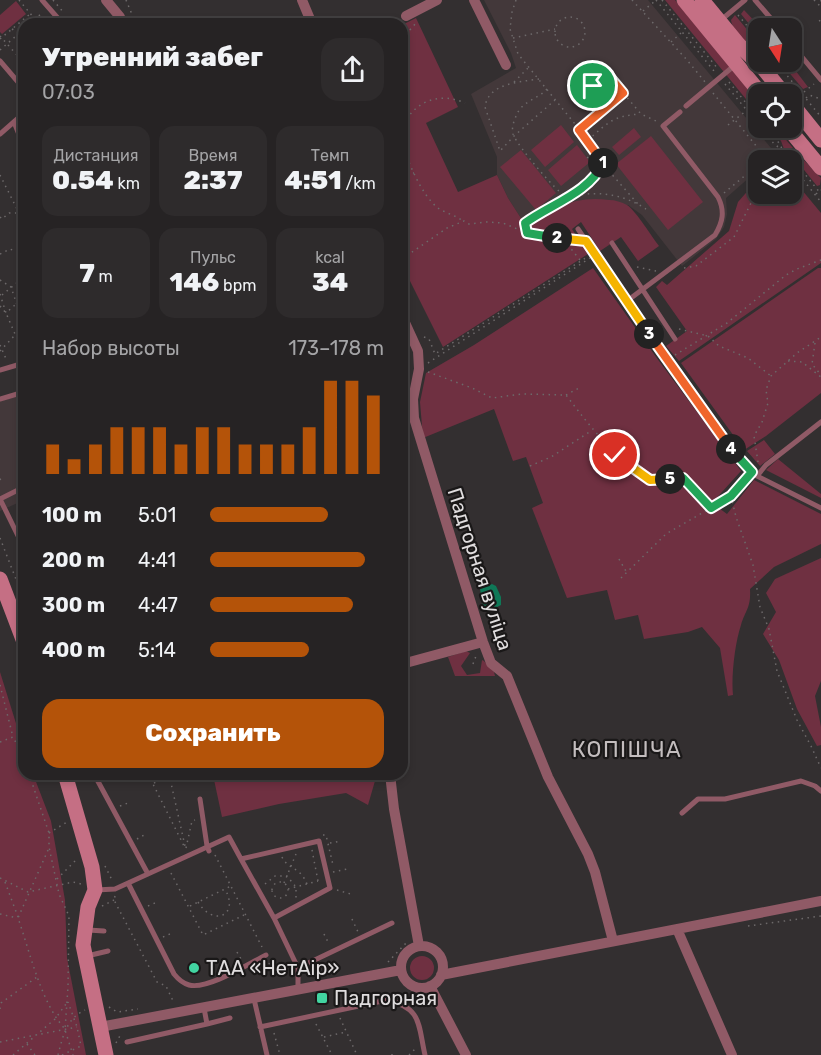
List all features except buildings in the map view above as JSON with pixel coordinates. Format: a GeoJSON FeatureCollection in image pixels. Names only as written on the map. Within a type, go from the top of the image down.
{"type":"FeatureCollection","features":[{"type":"Feature","properties":{"kind":"main road"},"geometry":{"type":"LineString","coordinates":[[684,0],[752,84]]}},
{"type":"Feature","properties":{"kind":"main road"},"geometry":{"type":"LineString","coordinates":[[702,0],[775,84]]}},
{"type":"Feature","properties":{"kind":"main road"},"geometry":{"type":"LineString","coordinates":[[802,102],[821,140]]}},
{"type":"Feature","properties":{"kind":"main road"},"geometry":{"type":"LineString","coordinates":[[797,138],[820,164]]}},
{"type":"Feature","properties":{"kind":"main road"},"geometry":{"type":"LineString","coordinates":[[0,579],[18,626]]}},
{"type":"Feature","properties":{"kind":"main road"},"geometry":{"type":"LineString","coordinates":[[67,780],[92,867],[83,945],[106,1055]]}},
{"type":"Feature","properties":{"kind":"street"},"geometry":{"type":"LineString","coordinates":[[106,0],[120,18]]}},
{"type":"Feature","properties":{"kind":"street"},"geometry":{"type":"LineString","coordinates":[[302,0],[310,18]]}},
{"type":"Feature","properties":{"kind":"street"},"geometry":{"type":"LineString","coordinates":[[406,16],[437,0]]}},
{"type":"Feature","properties":{"kind":"street"},"geometry":{"type":"LineString","coordinates":[[474,0],[506,65]]}},
{"type":"Feature","properties":{"kind":"street"},"geometry":{"type":"LineString","coordinates":[[408,327],[418,351],[420,369]]}},
{"type":"Feature","properties":{"kind":"street","name":"Падгорная вуліца"},"geometry":{"type":"LineString","coordinates":[[420,369],[413,399],[414,418],[490,663],[507,676],[548,777],[588,855],[595,872],[613,941]]}},
{"type":"Feature","properties":{"kind":"street"},"geometry":{"type":"LineString","coordinates":[[408,662],[483,642]]}},
{"type":"Feature","properties":{"kind":"street"},"geometry":{"type":"LineString","coordinates":[[391,780],[419,946]]}},
{"type":"Feature","properties":{"kind":"street"},"geometry":{"type":"LineString","coordinates":[[441,975],[821,901]]}},
{"type":"Feature","properties":{"kind":"street"},"geometry":{"type":"LineString","coordinates":[[677,929],[732,1055]]}},
{"type":"Feature","properties":{"kind":"street"},"geometry":{"type":"LineString","coordinates":[[419,946],[428,946],[435,951],[441,957],[443,966],[441,975],[430,986],[420,988],[411,985],[401,970],[401,962],[405,954],[419,946]]}},
{"type":"Feature","properties":{"kind":"street"},"geometry":{"type":"LineString","coordinates":[[100,1027],[401,970]]}},
{"type":"Feature","properties":{"kind":"street"},"geometry":{"type":"LineString","coordinates":[[430,986],[466,1055]]}},
{"type":"Feature","properties":{"kind":"lane"},"geometry":{"type":"LineString","coordinates":[[42,0],[57,18]]}},
{"type":"Feature","properties":{"kind":"lane"},"geometry":{"type":"LineString","coordinates":[[720,21],[745,0]]}},
{"type":"Feature","properties":{"kind":"lane"},"geometry":{"type":"LineString","coordinates":[[755,0],[770,18]]}},
{"type":"Feature","properties":{"kind":"lane"},"geometry":{"type":"LineString","coordinates":[[802,57],[821,80]]}},
{"type":"Feature","properties":{"kind":"lane"},"geometry":{"type":"LineString","coordinates":[[0,61],[18,82]]}},
{"type":"Feature","properties":{"kind":"lane"},"geometry":{"type":"LineString","coordinates":[[686,106],[737,64]]}},
{"type":"Feature","properties":{"kind":"lane"},"geometry":{"type":"LineString","coordinates":[[627,301],[715,235],[723,216],[722,205],[718,197],[663,126],[680,112]]}},
{"type":"Feature","properties":{"kind":"lane"},"geometry":{"type":"LineString","coordinates":[[0,134],[18,119]]}},
{"type":"Feature","properties":{"kind":"lane"},"geometry":{"type":"LineString","coordinates":[[15,122],[18,130]]}},
{"type":"Feature","properties":{"kind":"lane"},"geometry":{"type":"LineString","coordinates":[[578,229],[664,356],[737,457],[754,474],[821,508]]}},
{"type":"Feature","properties":{"kind":"lane"},"geometry":{"type":"LineString","coordinates":[[612,243],[675,339]]}},
{"type":"Feature","properties":{"kind":"lane"},"geometry":{"type":"LineString","coordinates":[[0,370],[18,365]]}},
{"type":"Feature","properties":{"kind":"lane"},"geometry":{"type":"LineString","coordinates":[[0,399],[18,394]]}},
{"type":"Feature","properties":{"kind":"lane"},"geometry":{"type":"LineString","coordinates":[[754,474],[821,422]]}},
{"type":"Feature","properties":{"kind":"lane"},"geometry":{"type":"LineString","coordinates":[[18,491],[0,499],[18,536]]}},
{"type":"Feature","properties":{"kind":"lane"},"geometry":{"type":"LineString","coordinates":[[97,780],[148,874]]}},
{"type":"Feature","properties":{"kind":"lane"},"geometry":{"type":"LineString","coordinates":[[682,813],[698,800],[725,799],[801,782],[815,786],[821,791]]}},
{"type":"Feature","properties":{"kind":"lane"},"geometry":{"type":"LineString","coordinates":[[200,799],[208,849]]}},
{"type":"Feature","properties":{"kind":"lane"},"geometry":{"type":"LineString","coordinates":[[90,888],[115,890],[167,864],[187,851],[208,849],[229,837],[298,968],[298,990]]}},
{"type":"Feature","properties":{"kind":"lane"},"geometry":{"type":"LineString","coordinates":[[241,859],[319,841],[330,888],[273,918]]}},
{"type":"Feature","properties":{"kind":"lane"},"geometry":{"type":"LineString","coordinates":[[128,883],[174,974],[181,981],[201,986],[243,963],[266,955]]}},
{"type":"Feature","properties":{"kind":"lane"},"geometry":{"type":"LineString","coordinates":[[298,968],[392,923]]}},
{"type":"Feature","properties":{"kind":"lane"},"geometry":{"type":"LineString","coordinates":[[85,928],[91,931],[104,931]]}},
{"type":"Feature","properties":{"kind":"lane"},"geometry":{"type":"LineString","coordinates":[[86,956],[108,951]]}},
{"type":"Feature","properties":{"kind":"lane"},"geometry":{"type":"LineString","coordinates":[[254,999],[267,1055]]}},
{"type":"Feature","properties":{"kind":"lane"},"geometry":{"type":"LineString","coordinates":[[260,1027],[387,1000],[409,1008],[416,1016],[424,1055]]}},
{"type":"Feature","properties":{"kind":"lane"},"geometry":{"type":"LineString","coordinates":[[204,1008],[207,1024]]}},
{"type":"Feature","properties":{"kind":"lane"},"geometry":{"type":"LineString","coordinates":[[127,1042],[230,1018]]}},
{"type":"Feature","properties":{"kind":"path"},"geometry":{"type":"LineString","coordinates":[[19,0],[34,18]]}},
{"type":"Feature","properties":{"kind":"path"},"geometry":{"type":"LineString","coordinates":[[53,0],[70,18]]}},
{"type":"Feature","properties":{"kind":"path"},"geometry":{"type":"LineString","coordinates":[[126,0],[134,18]]}},
{"type":"Feature","properties":{"kind":"path"},"geometry":{"type":"LineString","coordinates":[[516,0],[510,28],[518,54],[638,204]]}},
{"type":"Feature","properties":{"kind":"path"},"geometry":{"type":"LineString","coordinates":[[632,0],[709,87],[760,150]]}},
{"type":"Feature","properties":{"kind":"path"},"geometry":{"type":"LineString","coordinates":[[643,11],[656,0],[682,33],[748,107]]}},
{"type":"Feature","properties":{"kind":"path"},"geometry":{"type":"LineString","coordinates":[[662,0],[748,112]]}},
{"type":"Feature","properties":{"kind":"path"},"geometry":{"type":"LineString","coordinates":[[814,0],[821,5]]}},
{"type":"Feature","properties":{"kind":"path"},"geometry":{"type":"LineString","coordinates":[[821,0],[821,5]]}},
{"type":"Feature","properties":{"kind":"path"},"geometry":{"type":"LineString","coordinates":[[36,18],[48,8]]}},
{"type":"Feature","properties":{"kind":"path"},"geometry":{"type":"LineString","coordinates":[[734,9],[748,26]]}},
{"type":"Feature","properties":{"kind":"path"},"geometry":{"type":"LineString","coordinates":[[25,18],[30,14]]}},
{"type":"Feature","properties":{"kind":"path"},"geometry":{"type":"LineString","coordinates":[[512,38],[555,29],[560,20],[570,16],[576,17],[584,24],[586,34],[581,43],[568,47],[556,38],[555,29]]}},
{"type":"Feature","properties":{"kind":"path"},"geometry":{"type":"LineString","coordinates":[[18,24],[0,37],[18,56]]}},
{"type":"Feature","properties":{"kind":"path"},"geometry":{"type":"LineString","coordinates":[[12,29],[18,32]]}},
{"type":"Feature","properties":{"kind":"path"},"geometry":{"type":"LineString","coordinates":[[670,42],[682,33]]}},
{"type":"Feature","properties":{"kind":"path"},"geometry":{"type":"LineString","coordinates":[[0,50],[18,34]]}},
{"type":"Feature","properties":{"kind":"path"},"geometry":{"type":"LineString","coordinates":[[513,82],[528,67]]}},
{"type":"Feature","properties":{"kind":"path"},"geometry":{"type":"LineString","coordinates":[[593,86],[614,70]]}},
{"type":"Feature","properties":{"kind":"path"},"geometry":{"type":"LineString","coordinates":[[608,75],[641,114],[660,123]]}},
{"type":"Feature","properties":{"kind":"path"},"geometry":{"type":"LineString","coordinates":[[539,79],[513,82],[490,94],[486,100],[485,107],[500,151],[556,100]]}},
{"type":"Feature","properties":{"kind":"path"},"geometry":{"type":"LineString","coordinates":[[802,96],[814,84],[817,87]]}},
{"type":"Feature","properties":{"kind":"path"},"geometry":{"type":"LineString","coordinates":[[547,89],[540,98],[529,101],[519,111],[512,127],[514,136],[558,192],[567,198],[595,193],[613,194],[646,209]]}},
{"type":"Feature","properties":{"kind":"path"},"geometry":{"type":"LineString","coordinates":[[579,130],[623,93]]}},
{"type":"Feature","properties":{"kind":"path"},"geometry":{"type":"LineString","coordinates":[[802,97],[809,95],[821,99]]}},
{"type":"Feature","properties":{"kind":"path"},"geometry":{"type":"LineString","coordinates":[[408,119],[427,100],[454,98],[465,103]]}},
{"type":"Feature","properties":{"kind":"path"},"geometry":{"type":"LineString","coordinates":[[802,100],[821,117]]}},
{"type":"Feature","properties":{"kind":"path"},"geometry":{"type":"LineString","coordinates":[[728,125],[746,110]]}},
{"type":"Feature","properties":{"kind":"path"},"geometry":{"type":"LineString","coordinates":[[588,140],[613,119],[622,115],[641,114]]}},
{"type":"Feature","properties":{"kind":"path"},"geometry":{"type":"LineString","coordinates":[[769,138],[781,148]]}},
{"type":"Feature","properties":{"kind":"path"},"geometry":{"type":"LineString","coordinates":[[774,138],[783,150]]}},
{"type":"Feature","properties":{"kind":"path"},"geometry":{"type":"LineString","coordinates":[[587,158],[595,151]]}},
{"type":"Feature","properties":{"kind":"path"},"geometry":{"type":"LineString","coordinates":[[408,160],[430,201],[439,209],[454,214],[469,224],[502,223],[527,233],[586,241]]}},
{"type":"Feature","properties":{"kind":"path"},"geometry":{"type":"LineString","coordinates":[[527,233],[525,223],[567,198],[594,178],[604,164]]}},
{"type":"Feature","properties":{"kind":"path"},"geometry":{"type":"LineString","coordinates":[[802,170],[820,192],[815,195]]}},
{"type":"Feature","properties":{"kind":"path"},"geometry":{"type":"LineString","coordinates":[[408,174],[415,173]]}},
{"type":"Feature","properties":{"kind":"path"},"geometry":{"type":"LineString","coordinates":[[718,197],[748,173]]}},
{"type":"Feature","properties":{"kind":"path"},"geometry":{"type":"LineString","coordinates":[[0,175],[18,213],[9,213],[2,219],[0,217]]}},
{"type":"Feature","properties":{"kind":"path"},"geometry":{"type":"LineString","coordinates":[[0,182],[3,179]]}},
{"type":"Feature","properties":{"kind":"path"},"geometry":{"type":"LineString","coordinates":[[802,179],[821,202]]}},
{"type":"Feature","properties":{"kind":"path"},"geometry":{"type":"LineString","coordinates":[[408,255],[447,228],[464,221]]}},
{"type":"Feature","properties":{"kind":"path"},"geometry":{"type":"LineString","coordinates":[[564,239],[580,261]]}},
{"type":"Feature","properties":{"kind":"path"},"geometry":{"type":"LineString","coordinates":[[0,254],[10,249],[18,252]]}},
{"type":"Feature","properties":{"kind":"path"},"geometry":{"type":"LineString","coordinates":[[412,334],[429,339],[435,354],[594,254]]}},
{"type":"Feature","properties":{"kind":"path"},"geometry":{"type":"LineString","coordinates":[[433,360],[594,254]]}},
{"type":"Feature","properties":{"kind":"path"},"geometry":{"type":"LineString","coordinates":[[664,356],[680,354],[727,323],[786,275],[821,260]]}},
{"type":"Feature","properties":{"kind":"path"},"geometry":{"type":"LineString","coordinates":[[629,268],[642,267],[656,271],[672,268]]}},
{"type":"Feature","properties":{"kind":"path"},"geometry":{"type":"LineString","coordinates":[[0,280],[11,287],[18,306]]}},
{"type":"Feature","properties":{"kind":"path"},"geometry":{"type":"LineString","coordinates":[[18,282],[0,296],[18,342]]}},
{"type":"Feature","properties":{"kind":"path"},"geometry":{"type":"LineString","coordinates":[[6,313],[17,303]]}},
{"type":"Feature","properties":{"kind":"path"},"geometry":{"type":"LineString","coordinates":[[0,306],[6,313]]}},
{"type":"Feature","properties":{"kind":"path"},"geometry":{"type":"LineString","coordinates":[[666,326],[708,336],[719,346],[748,358],[771,376]]}},
{"type":"Feature","properties":{"kind":"path"},"geometry":{"type":"LineString","coordinates":[[0,351],[18,334]]}},
{"type":"Feature","properties":{"kind":"path"},"geometry":{"type":"LineString","coordinates":[[621,578],[666,534],[731,496],[754,474],[759,459],[754,436],[762,422],[768,403],[766,390],[771,376],[821,337]]}},
{"type":"Feature","properties":{"kind":"path"},"geometry":{"type":"LineString","coordinates":[[815,341],[812,364],[821,376]]}},
{"type":"Feature","properties":{"kind":"path"},"geometry":{"type":"LineString","coordinates":[[0,345],[9,368]]}},
{"type":"Feature","properties":{"kind":"path"},"geometry":{"type":"LineString","coordinates":[[788,362],[794,360],[802,363],[821,376]]}},
{"type":"Feature","properties":{"kind":"path"},"geometry":{"type":"LineString","coordinates":[[420,369],[472,388],[492,398],[522,394],[566,396],[579,388]]}},
{"type":"Feature","properties":{"kind":"path"},"geometry":{"type":"LineString","coordinates":[[566,396],[615,455],[650,480],[683,478],[711,508]]}},
{"type":"Feature","properties":{"kind":"path"},"geometry":{"type":"LineString","coordinates":[[530,466],[550,457],[592,430]]}},
{"type":"Feature","properties":{"kind":"path"},"geometry":{"type":"LineString","coordinates":[[731,496],[753,565],[760,607],[770,629],[777,671],[797,720],[821,768]]}},
{"type":"Feature","properties":{"kind":"path"},"geometry":{"type":"LineString","coordinates":[[0,538],[18,584]]}},
{"type":"Feature","properties":{"kind":"path"},"geometry":{"type":"LineString","coordinates":[[619,559],[627,573]]}},
{"type":"Feature","properties":{"kind":"path"},"geometry":{"type":"LineString","coordinates":[[0,685],[13,737],[18,747]]}},
{"type":"Feature","properties":{"kind":"path"},"geometry":{"type":"LineString","coordinates":[[0,742],[13,737]]}},
{"type":"Feature","properties":{"kind":"path"},"geometry":{"type":"LineString","coordinates":[[31,780],[49,833],[49,847],[59,894],[69,916],[65,1030],[58,1055]]}},
{"type":"Feature","properties":{"kind":"path"},"geometry":{"type":"LineString","coordinates":[[151,780],[187,851]]}},
{"type":"Feature","properties":{"kind":"path"},"geometry":{"type":"LineString","coordinates":[[153,784],[161,780]]}},
{"type":"Feature","properties":{"kind":"path"},"geometry":{"type":"LineString","coordinates":[[171,780],[187,851]]}},
{"type":"Feature","properties":{"kind":"path"},"geometry":{"type":"LineString","coordinates":[[187,851],[192,821],[202,817]]}},
{"type":"Feature","properties":{"kind":"path"},"geometry":{"type":"LineString","coordinates":[[49,833],[70,820]]}},
{"type":"Feature","properties":{"kind":"path"},"geometry":{"type":"LineString","coordinates":[[320,846],[340,841]]}},
{"type":"Feature","properties":{"kind":"path"},"geometry":{"type":"LineString","coordinates":[[18,918],[49,847]]}},
{"type":"Feature","properties":{"kind":"path"},"geometry":{"type":"LineString","coordinates":[[311,847],[318,881]]}},
{"type":"Feature","properties":{"kind":"path"},"geometry":{"type":"LineString","coordinates":[[208,849],[214,849],[273,970]]}},
{"type":"Feature","properties":{"kind":"path"},"geometry":{"type":"LineString","coordinates":[[284,884],[297,851],[289,853]]}},
{"type":"Feature","properties":{"kind":"path"},"geometry":{"type":"LineString","coordinates":[[281,855],[284,862],[299,870],[307,884]]}},
{"type":"Feature","properties":{"kind":"path"},"geometry":{"type":"LineString","coordinates":[[56,879],[80,856]]}},
{"type":"Feature","properties":{"kind":"path"},"geometry":{"type":"LineString","coordinates":[[167,864],[203,935],[245,915]]}},
{"type":"Feature","properties":{"kind":"path"},"geometry":{"type":"LineString","coordinates":[[288,889],[318,881],[347,869]]}},
{"type":"Feature","properties":{"kind":"path"},"geometry":{"type":"LineString","coordinates":[[260,880],[264,888],[270,878],[287,876],[296,887],[295,901]]}},
{"type":"Feature","properties":{"kind":"path"},"geometry":{"type":"LineString","coordinates":[[0,878],[28,892],[73,882],[90,888]]}},
{"type":"Feature","properties":{"kind":"path"},"geometry":{"type":"LineString","coordinates":[[4,880],[48,1005],[55,1019],[65,1030],[73,1055]]}},
{"type":"Feature","properties":{"kind":"path"},"geometry":{"type":"LineString","coordinates":[[284,884],[288,889],[283,898],[273,895],[274,885],[284,884]]}},
{"type":"Feature","properties":{"kind":"path"},"geometry":{"type":"LineString","coordinates":[[189,907],[231,886]]}},
{"type":"Feature","properties":{"kind":"path"},"geometry":{"type":"LineString","coordinates":[[330,888],[354,895]]}},
{"type":"Feature","properties":{"kind":"path"},"geometry":{"type":"LineString","coordinates":[[198,902],[207,914],[214,917],[222,915],[230,906],[231,899],[225,889]]}},
{"type":"Feature","properties":{"kind":"path"},"geometry":{"type":"LineString","coordinates":[[97,910],[114,900],[116,894]]}},
{"type":"Feature","properties":{"kind":"path"},"geometry":{"type":"LineString","coordinates":[[114,900],[157,982],[166,986],[174,1004]]}},
{"type":"Feature","properties":{"kind":"path"},"geometry":{"type":"LineString","coordinates":[[0,914],[18,918]]}},
{"type":"Feature","properties":{"kind":"path"},"geometry":{"type":"LineString","coordinates":[[746,926],[820,917]]}},
{"type":"Feature","properties":{"kind":"path"},"geometry":{"type":"LineString","coordinates":[[352,919],[361,937]]}},
{"type":"Feature","properties":{"kind":"path"},"geometry":{"type":"LineString","coordinates":[[324,934],[333,951]]}},
{"type":"Feature","properties":{"kind":"path"},"geometry":{"type":"LineString","coordinates":[[237,952],[243,963],[249,956]]}},
{"type":"Feature","properties":{"kind":"path"},"geometry":{"type":"LineString","coordinates":[[210,965],[217,979]]}},
{"type":"Feature","properties":{"kind":"path"},"geometry":{"type":"LineString","coordinates":[[0,1009],[1,1004],[38,976]]}},
{"type":"Feature","properties":{"kind":"path"},"geometry":{"type":"LineString","coordinates":[[62,1055],[81,1046],[74,1016],[67,1001]]}},
{"type":"Feature","properties":{"kind":"path"},"geometry":{"type":"LineString","coordinates":[[13,1055],[55,1019],[67,1001]]}},
{"type":"Feature","properties":{"kind":"path"},"geometry":{"type":"LineString","coordinates":[[106,1005],[117,1012],[141,1008]]}},
{"type":"Feature","properties":{"kind":"path"},"geometry":{"type":"LineString","coordinates":[[65,1030],[74,1016],[88,1008]]}},
{"type":"Feature","properties":{"kind":"path"},"geometry":{"type":"LineString","coordinates":[[339,1015],[357,1055]]}},
{"type":"Feature","properties":{"kind":"path"},"geometry":{"type":"LineString","coordinates":[[315,1021],[332,1055]]}},
{"type":"Feature","properties":{"kind":"path"},"geometry":{"type":"LineString","coordinates":[[0,1041],[77,1027]]}},
{"type":"Feature","properties":{"kind":"path"},"geometry":{"type":"LineString","coordinates":[[273,1029],[280,1055]]}},
{"type":"Feature","properties":{"kind":"path"},"geometry":{"type":"LineString","coordinates":[[323,1037],[346,1032]]}},
{"type":"Feature","properties":{"kind":"path"},"geometry":{"type":"LineString","coordinates":[[27,1044],[35,1055]]}},
{"type":"Feature","properties":{"kind":"path"},"geometry":{"type":"LineString","coordinates":[[409,1055],[417,1047],[419,1055]]}},
{"type":"Feature","properties":{"kind":"shaded area"},"geometry":{"type":"Polygon","coordinates":[[[484,0],[648,0],[748,120],[748,138],[763,138],[773,150],[748,150],[748,179],[726,198],[727,214],[724,227],[716,239],[682,266],[642,215],[628,205],[547,211],[526,226],[508,198],[497,175],[497,157],[471,94],[516,68],[511,53],[484,0]]]}},
{"type":"Feature","properties":{"kind":"shaded area"},"geometry":{"type":"Polygon","coordinates":[[[665,0],[675,0],[741,80],[748,90],[748,102],[665,0]]]}},
{"type":"Feature","properties":{"kind":"shaded area"},"geometry":{"type":"Polygon","coordinates":[[[16,1],[26,14],[18,18],[18,21],[2,34],[0,15],[16,1]]]}},
{"type":"Feature","properties":{"kind":"shaded area"},"geometry":{"type":"Polygon","coordinates":[[[744,10],[752,18],[748,18],[748,23],[741,14],[744,10]]]}},
{"type":"Feature","properties":{"kind":"shaded area"},"geometry":{"type":"Polygon","coordinates":[[[735,15],[748,31],[748,44],[735,30],[731,20],[735,15]]]}},
{"type":"Feature","properties":{"kind":"shaded area"},"geometry":{"type":"Polygon","coordinates":[[[416,18],[458,107],[426,123],[458,192],[497,175],[508,198],[526,226],[545,214],[575,201],[597,199],[618,201],[631,208],[659,246],[638,261],[621,237],[600,251],[581,222],[572,229],[588,254],[443,347],[408,277],[408,22],[416,18]]]}},
{"type":"Feature","properties":{"kind":"shaded area"},"geometry":{"type":"Polygon","coordinates":[[[789,72],[797,72],[808,87],[803,89],[802,84],[799,84],[789,72]]]}},
{"type":"Feature","properties":{"kind":"shaded area"},"geometry":{"type":"Polygon","coordinates":[[[561,125],[574,142],[545,167],[531,150],[561,125]]]}},
{"type":"Feature","properties":{"kind":"shaded area"},"geometry":{"type":"Polygon","coordinates":[[[634,128],[641,137],[619,155],[612,147],[634,128]]]}},
{"type":"Feature","properties":{"kind":"shaded area"},"geometry":{"type":"Polygon","coordinates":[[[651,136],[703,202],[668,230],[616,164],[651,136]]]}},
{"type":"Feature","properties":{"kind":"shaded area"},"geometry":{"type":"Polygon","coordinates":[[[778,138],[784,138],[793,148],[784,149],[778,138]]]}},
{"type":"Feature","properties":{"kind":"shaded area"},"geometry":{"type":"Polygon","coordinates":[[[577,145],[590,162],[561,186],[548,170],[577,145]]]}},
{"type":"Feature","properties":{"kind":"shaded area"},"geometry":{"type":"Polygon","coordinates":[[[521,150],[556,193],[536,210],[500,167],[521,150]]]}},
{"type":"Feature","properties":{"kind":"shaded area"},"geometry":{"type":"Polygon","coordinates":[[[802,158],[821,178],[820,185],[817,186],[802,167],[802,158]]]}},
{"type":"Feature","properties":{"kind":"shaded area"},"geometry":{"type":"Polygon","coordinates":[[[802,190],[821,213],[821,263],[679,361],[666,346],[687,331],[656,287],[662,281],[667,285],[729,231],[738,202],[748,191],[748,204],[802,204],[802,190]]]}},
{"type":"Feature","properties":{"kind":"shaded area"},"geometry":{"type":"Polygon","coordinates":[[[593,268],[741,471],[712,503],[727,514],[754,480],[821,514],[821,544],[774,567],[750,589],[749,605],[735,650],[733,695],[728,696],[720,648],[702,627],[688,632],[644,639],[638,615],[615,620],[607,590],[567,598],[532,508],[543,503],[526,457],[513,461],[494,409],[423,438],[420,402],[426,373],[474,345],[593,268]]]}},
{"type":"Feature","properties":{"kind":"shaded area"},"geometry":{"type":"Polygon","coordinates":[[[821,268],[821,393],[766,436],[744,450],[681,363],[821,268]]]}},
{"type":"Feature","properties":{"kind":"shaded area"},"geometry":{"type":"Polygon","coordinates":[[[18,396],[18,503],[0,511],[0,401],[18,396]]]}},
{"type":"Feature","properties":{"kind":"shaded area"},"geometry":{"type":"Polygon","coordinates":[[[764,440],[775,454],[760,466],[747,451],[764,440]]]}},
{"type":"Feature","properties":{"kind":"shaded area"},"geometry":{"type":"Polygon","coordinates":[[[778,459],[821,494],[821,498],[766,470],[778,459]]]}},
{"type":"Feature","properties":{"kind":"shaded area"},"geometry":{"type":"Polygon","coordinates":[[[821,558],[821,681],[815,696],[821,727],[821,745],[817,746],[797,709],[779,660],[763,634],[776,612],[766,593],[775,579],[821,558]]]}},
{"type":"Feature","properties":{"kind":"shaded area"},"geometry":{"type":"Polygon","coordinates":[[[492,584],[496,586],[501,597],[501,605],[491,610],[483,607],[480,589],[492,584]]]}},
{"type":"Feature","properties":{"kind":"shaded area"},"geometry":{"type":"Polygon","coordinates":[[[466,651],[470,653],[461,666],[467,675],[480,673],[482,660],[495,676],[455,676],[448,657],[466,651]]]}},
{"type":"Feature","properties":{"kind":"shaded area"},"geometry":{"type":"Polygon","coordinates":[[[0,672],[18,730],[18,780],[35,780],[51,821],[65,900],[67,958],[86,1055],[0,1055],[0,672]]]}},
{"type":"Feature","properties":{"kind":"shaded area"},"geometry":{"type":"Polygon","coordinates":[[[214,780],[375,780],[368,805],[346,793],[279,804],[222,817],[214,780]]]}},
{"type":"Feature","properties":{"kind":"shaded area"},"geometry":{"type":"Polygon","coordinates":[[[422,956],[427,957],[433,963],[433,973],[427,979],[422,980],[417,979],[411,973],[410,968],[411,963],[417,957],[422,956]]]}},
{"type":"Feature","properties":{"kind":"place","name":"ТАА «НетАір»"},"geometry":{"type":"Point","coordinates":[194,968]}},
{"type":"Feature","properties":{"kind":"place","name":"Падгорная"},"geometry":{"type":"Point","coordinates":[322,998]}},
{"type":"Feature","properties":{"kind":"district","name":"КОПІШЧА"},"geometry":{"type":"Point","coordinates":[627,749]}},
{"type":"Feature","properties":{"kind":"route"},"geometry":{"type":"LineString","coordinates":[[593,86],[608,75],[623,93],[579,130],[604,164],[594,178],[579,190],[525,223],[527,233],[586,241],[664,356],[737,457],[752,472],[731,496],[711,508],[683,478],[650,480],[615,455]]}}]}
